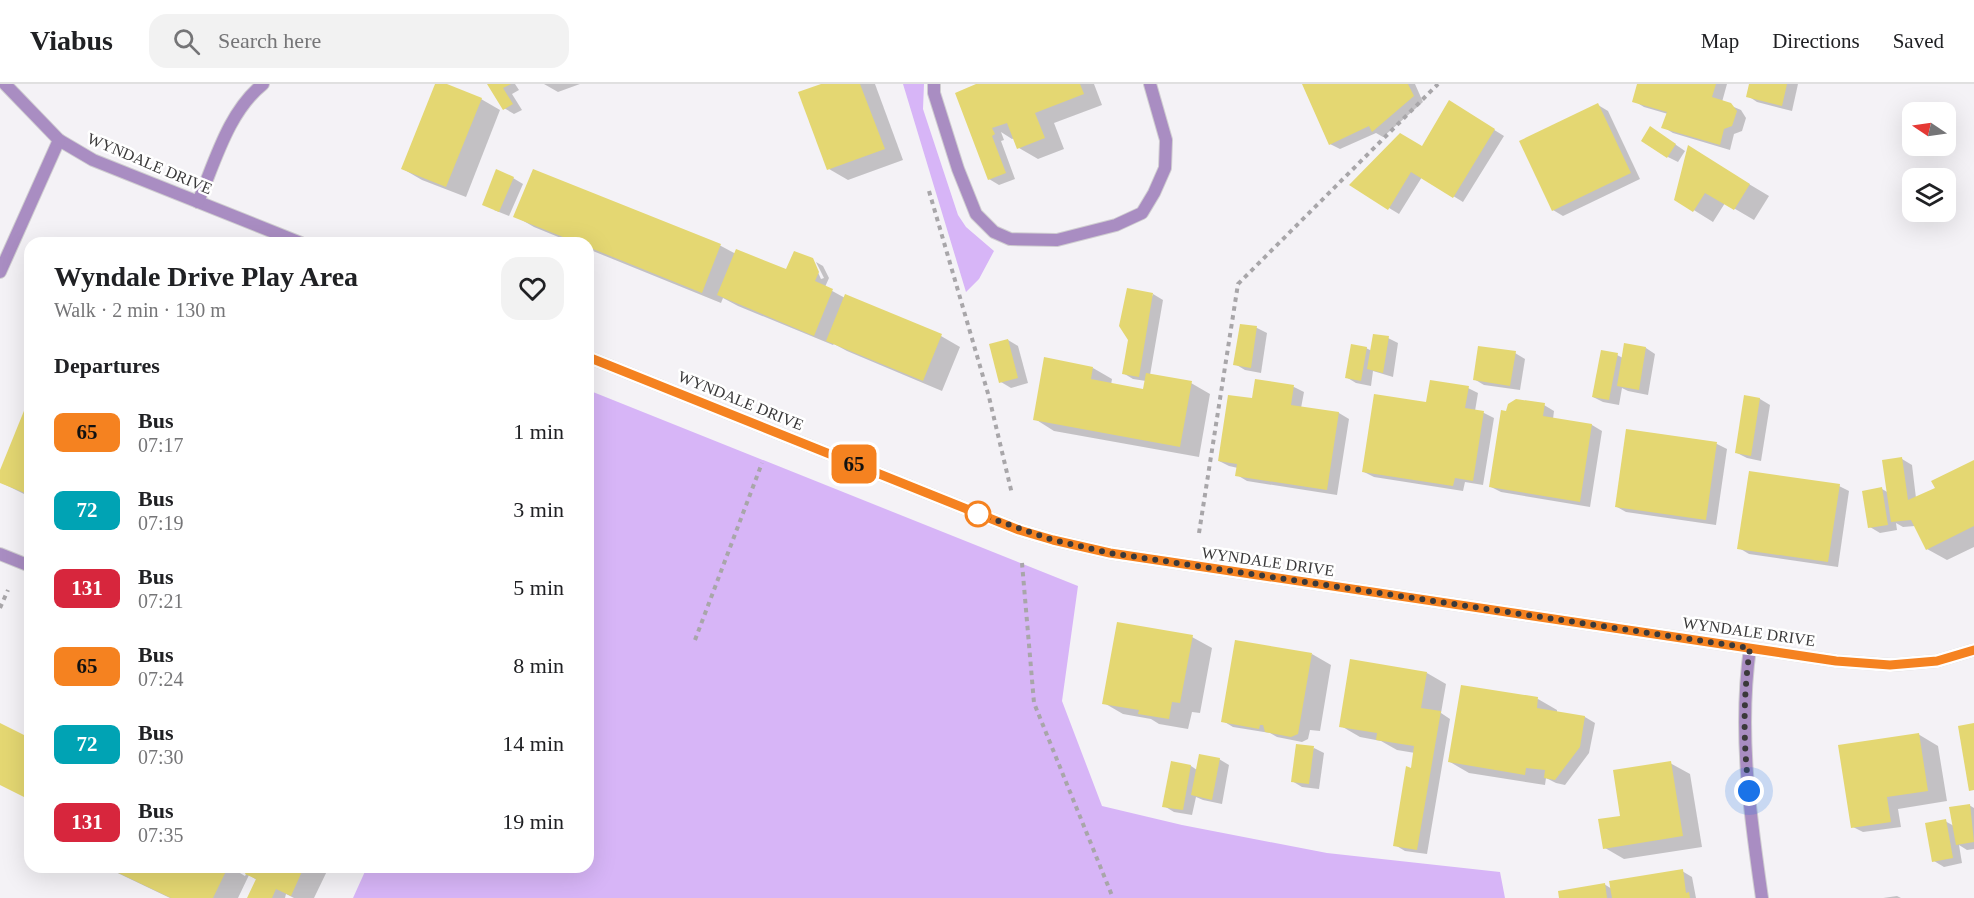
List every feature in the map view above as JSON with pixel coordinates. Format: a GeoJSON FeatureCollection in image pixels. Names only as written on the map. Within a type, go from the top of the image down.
{"type":"FeatureCollection","features":[{"type":"Feature","properties":{"kind":"street","name":"WYNDALE DRIVE"},"geometry":{"type":"LineString","coordinates":[[5,84],[59,140],[93,160],[286,237]]}},
{"type":"Feature","properties":{"kind":"street"},"geometry":{"type":"LineString","coordinates":[[198,202],[239,111],[263,84]]}},
{"type":"Feature","properties":{"kind":"street"},"geometry":{"type":"LineString","coordinates":[[934,84],[940,115],[976,214],[994,231],[1010,239],[1057,240],[1116,225],[1142,213],[1154,193],[1165,168],[1166,140],[1150,84]]}},
{"type":"Feature","properties":{"kind":"street"},"geometry":{"type":"LineString","coordinates":[[0,273],[59,140]]}},
{"type":"Feature","properties":{"kind":"street","name":"WYNDALE DRIVE"},"geometry":{"type":"LineString","coordinates":[[594,359],[1019,530],[1110,553],[1836,661],[1890,665],[1937,661],[1974,650]]}},
{"type":"Feature","properties":{"kind":"street"},"geometry":{"type":"LineString","coordinates":[[0,554],[24,564]]}},
{"type":"Feature","properties":{"kind":"street"},"geometry":{"type":"LineString","coordinates":[[1750,648],[1744,693],[1744,750],[1762,898]]}},
{"type":"Feature","properties":{"kind":"path"},"geometry":{"type":"LineString","coordinates":[[1193,566],[1239,284],[1438,84]]}},
{"type":"Feature","properties":{"kind":"path"},"geometry":{"type":"LineString","coordinates":[[927,184],[989,397],[1007,470],[1019,530],[1034,703],[1113,898]]}},
{"type":"Feature","properties":{"kind":"path"},"geometry":{"type":"LineString","coordinates":[[696,640],[774,431]]}},
{"type":"Feature","properties":{"kind":"shaded area"},"geometry":{"type":"Polygon","coordinates":[[[903,84],[924,84],[923,109],[958,215],[966,227],[994,251],[979,279],[966,292],[903,84]]]}},
{"type":"Feature","properties":{"kind":"shaded area"},"geometry":{"type":"Polygon","coordinates":[[[594,392],[1078,586],[1062,701],[1102,806],[1182,825],[1327,853],[1500,872],[1505,898],[353,898],[364,873],[594,873],[594,392]]]}},
{"type":"Feature","properties":{"kind":"building"},"geometry":{"type":"Polygon","coordinates":[[[435,84],[447,84],[482,98],[446,187],[401,169],[435,84]]]}},
{"type":"Feature","properties":{"kind":"building"},"geometry":{"type":"Polygon","coordinates":[[[487,84],[511,84],[503,88],[513,104],[503,110],[487,84]]]}},
{"type":"Feature","properties":{"kind":"building"},"geometry":{"type":"Polygon","coordinates":[[[821,84],[860,84],[885,149],[827,170],[798,92],[821,84]]]}},
{"type":"Feature","properties":{"kind":"building"},"geometry":{"type":"Polygon","coordinates":[[[976,84],[1080,84],[1084,94],[1035,113],[1045,138],[1017,149],[1007,123],[992,128],[995,134],[992,136],[1006,173],[988,180],[955,93],[976,84]]]}},
{"type":"Feature","properties":{"kind":"building"},"geometry":{"type":"Polygon","coordinates":[[[1302,84],[1408,84],[1414,96],[1372,132],[1369,126],[1329,145],[1302,84]]]}},
{"type":"Feature","properties":{"kind":"building"},"geometry":{"type":"Polygon","coordinates":[[[1637,84],[1716,84],[1712,97],[1731,103],[1737,111],[1732,126],[1724,129],[1720,145],[1661,128],[1667,112],[1632,102],[1637,84]]]}},
{"type":"Feature","properties":{"kind":"building"},"geometry":{"type":"Polygon","coordinates":[[[1749,84],[1787,84],[1782,106],[1746,97],[1749,84]]]}},
{"type":"Feature","properties":{"kind":"building"},"geometry":{"type":"Polygon","coordinates":[[[1449,100],[1495,129],[1453,198],[1411,172],[1388,210],[1349,185],[1400,133],[1422,146],[1449,100]]]}},
{"type":"Feature","properties":{"kind":"building"},"geometry":{"type":"Polygon","coordinates":[[[1598,103],[1631,173],[1552,211],[1519,141],[1598,103]]]}},
{"type":"Feature","properties":{"kind":"building"},"geometry":{"type":"Polygon","coordinates":[[[1650,126],[1676,144],[1667,158],[1641,141],[1650,126]]]}},
{"type":"Feature","properties":{"kind":"building"},"geometry":{"type":"Polygon","coordinates":[[[1688,145],[1750,184],[1734,210],[1705,193],[1693,212],[1674,200],[1688,145]]]}},
{"type":"Feature","properties":{"kind":"building"},"geometry":{"type":"Polygon","coordinates":[[[496,169],[514,177],[499,212],[482,205],[496,169]]]}},
{"type":"Feature","properties":{"kind":"building"},"geometry":{"type":"Polygon","coordinates":[[[533,169],[721,244],[702,293],[594,249],[594,237],[563,237],[513,217],[533,169]]]}},
{"type":"Feature","properties":{"kind":"building"},"geometry":{"type":"Polygon","coordinates":[[[736,249],[786,269],[794,251],[813,258],[819,272],[815,281],[833,289],[814,336],[717,295],[736,249]]]}},
{"type":"Feature","properties":{"kind":"building"},"geometry":{"type":"Polygon","coordinates":[[[1127,288],[1153,293],[1139,377],[1122,374],[1128,340],[1119,326],[1127,288]]]}},
{"type":"Feature","properties":{"kind":"building"},"geometry":{"type":"Polygon","coordinates":[[[845,294],[942,334],[923,381],[826,341],[845,294]]]}},
{"type":"Feature","properties":{"kind":"building"},"geometry":{"type":"Polygon","coordinates":[[[1240,324],[1257,326],[1251,368],[1233,365],[1240,324]]]}},
{"type":"Feature","properties":{"kind":"building"},"geometry":{"type":"Polygon","coordinates":[[[1373,334],[1389,336],[1383,373],[1367,369],[1373,334]]]}},
{"type":"Feature","properties":{"kind":"building"},"geometry":{"type":"Polygon","coordinates":[[[1008,339],[1018,378],[999,383],[989,344],[1008,339]]]}},
{"type":"Feature","properties":{"kind":"building"},"geometry":{"type":"Polygon","coordinates":[[[1624,343],[1646,347],[1639,390],[1617,386],[1624,343]]]}},
{"type":"Feature","properties":{"kind":"building"},"geometry":{"type":"Polygon","coordinates":[[[1351,344],[1367,347],[1361,381],[1345,378],[1351,344]]]}},
{"type":"Feature","properties":{"kind":"building"},"geometry":{"type":"Polygon","coordinates":[[[1478,346],[1516,351],[1510,386],[1473,380],[1478,346]]]}},
{"type":"Feature","properties":{"kind":"building"},"geometry":{"type":"Polygon","coordinates":[[[1601,350],[1618,353],[1609,400],[1592,397],[1601,350]]]}},
{"type":"Feature","properties":{"kind":"building"},"geometry":{"type":"Polygon","coordinates":[[[1044,357],[1093,367],[1091,379],[1143,389],[1146,373],[1192,381],[1180,447],[1033,420],[1044,357]]]}},
{"type":"Feature","properties":{"kind":"building"},"geometry":{"type":"Polygon","coordinates":[[[1255,379],[1294,385],[1291,405],[1339,412],[1327,490],[1235,476],[1237,464],[1218,461],[1228,395],[1252,398],[1255,379]]]}},
{"type":"Feature","properties":{"kind":"building"},"geometry":{"type":"Polygon","coordinates":[[[1430,380],[1469,386],[1465,408],[1484,411],[1473,481],[1455,478],[1453,486],[1362,472],[1374,394],[1426,402],[1430,380]]]}},
{"type":"Feature","properties":{"kind":"building"},"geometry":{"type":"Polygon","coordinates":[[[1744,395],[1760,398],[1751,456],[1735,453],[1744,395]]]}},
{"type":"Feature","properties":{"kind":"building"},"geometry":{"type":"Polygon","coordinates":[[[1516,399],[1545,403],[1543,416],[1592,424],[1580,502],[1489,487],[1501,410],[1506,411],[1508,404],[1516,399]]]}},
{"type":"Feature","properties":{"kind":"building"},"geometry":{"type":"Polygon","coordinates":[[[24,411],[24,493],[0,483],[0,470],[24,411]]]}},
{"type":"Feature","properties":{"kind":"building"},"geometry":{"type":"Polygon","coordinates":[[[1626,429],[1717,442],[1706,520],[1615,507],[1626,429]]]}},
{"type":"Feature","properties":{"kind":"building"},"geometry":{"type":"Polygon","coordinates":[[[1902,457],[1908,500],[1935,488],[1931,481],[1974,460],[1974,526],[1926,550],[1911,520],[1891,522],[1882,460],[1902,457]]]}},
{"type":"Feature","properties":{"kind":"building"},"geometry":{"type":"Polygon","coordinates":[[[1749,471],[1840,484],[1828,562],[1737,549],[1749,471]]]}},
{"type":"Feature","properties":{"kind":"building"},"geometry":{"type":"Polygon","coordinates":[[[1882,487],[1888,525],[1868,528],[1862,491],[1882,487]]]}},
{"type":"Feature","properties":{"kind":"building"},"geometry":{"type":"Polygon","coordinates":[[[1117,622],[1193,635],[1180,703],[1172,702],[1169,719],[1138,714],[1139,710],[1102,704],[1117,622]]]}},
{"type":"Feature","properties":{"kind":"building"},"geometry":{"type":"Polygon","coordinates":[[[1235,640],[1312,653],[1298,734],[1291,737],[1265,732],[1263,725],[1260,725],[1259,729],[1221,722],[1235,640]]]}},
{"type":"Feature","properties":{"kind":"building"},"geometry":{"type":"Polygon","coordinates":[[[1350,659],[1427,672],[1421,708],[1441,711],[1417,850],[1393,846],[1406,766],[1411,768],[1414,746],[1376,740],[1377,733],[1339,727],[1350,659]]]}},
{"type":"Feature","properties":{"kind":"building"},"geometry":{"type":"Polygon","coordinates":[[[1461,685],[1538,697],[1537,708],[1585,716],[1580,747],[1555,780],[1544,778],[1545,770],[1526,768],[1525,775],[1448,762],[1461,685]]]}},
{"type":"Feature","properties":{"kind":"building"},"geometry":{"type":"Polygon","coordinates":[[[0,723],[24,735],[24,797],[0,785],[0,723]]]}},
{"type":"Feature","properties":{"kind":"building"},"geometry":{"type":"Polygon","coordinates":[[[1974,723],[1974,790],[1969,791],[1958,726],[1974,723]]]}},
{"type":"Feature","properties":{"kind":"building"},"geometry":{"type":"Polygon","coordinates":[[[1919,733],[1928,791],[1887,797],[1891,822],[1851,828],[1838,745],[1919,733]]]}},
{"type":"Feature","properties":{"kind":"building"},"geometry":{"type":"Polygon","coordinates":[[[1296,744],[1314,746],[1309,784],[1291,782],[1296,744]]]}},
{"type":"Feature","properties":{"kind":"building"},"geometry":{"type":"Polygon","coordinates":[[[1199,754],[1220,758],[1212,800],[1191,795],[1199,754]]]}},
{"type":"Feature","properties":{"kind":"building"},"geometry":{"type":"Polygon","coordinates":[[[1171,761],[1191,765],[1183,810],[1162,807],[1171,761]]]}},
{"type":"Feature","properties":{"kind":"building"},"geometry":{"type":"Polygon","coordinates":[[[1671,761],[1683,836],[1603,849],[1598,819],[1620,816],[1613,770],[1671,761]]]}},
{"type":"Feature","properties":{"kind":"building"},"geometry":{"type":"Polygon","coordinates":[[[1970,804],[1974,842],[1956,845],[1949,807],[1970,804]]]}},
{"type":"Feature","properties":{"kind":"building"},"geometry":{"type":"Polygon","coordinates":[[[1946,819],[1953,858],[1932,862],[1925,823],[1946,819]]]}},
{"type":"Feature","properties":{"kind":"building"},"geometry":{"type":"Polygon","coordinates":[[[1683,869],[1686,893],[1689,892],[1690,898],[1612,898],[1609,881],[1683,869]]]}},
{"type":"Feature","properties":{"kind":"building"},"geometry":{"type":"Polygon","coordinates":[[[119,873],[225,873],[213,898],[171,898],[119,873]]]}},
{"type":"Feature","properties":{"kind":"building"},"geometry":{"type":"Polygon","coordinates":[[[301,873],[291,896],[276,889],[272,898],[247,898],[256,879],[245,874],[301,873]]]}},
{"type":"Feature","properties":{"kind":"building"},"geometry":{"type":"Polygon","coordinates":[[[1605,883],[1607,898],[1559,898],[1558,891],[1605,883]]]}},
{"type":"Feature","properties":{"kind":"bus line","name":"65"},"geometry":{"type":"LineString","coordinates":[[594,359],[1019,530],[1110,553],[1836,661],[1890,665],[1937,661],[1974,650]]}},
{"type":"Feature","properties":{"kind":"route"},"geometry":{"type":"LineString","coordinates":[[978,514],[1019,530],[1110,553],[1750,648],[1744,693],[1744,750],[1749,791]]}}]}
